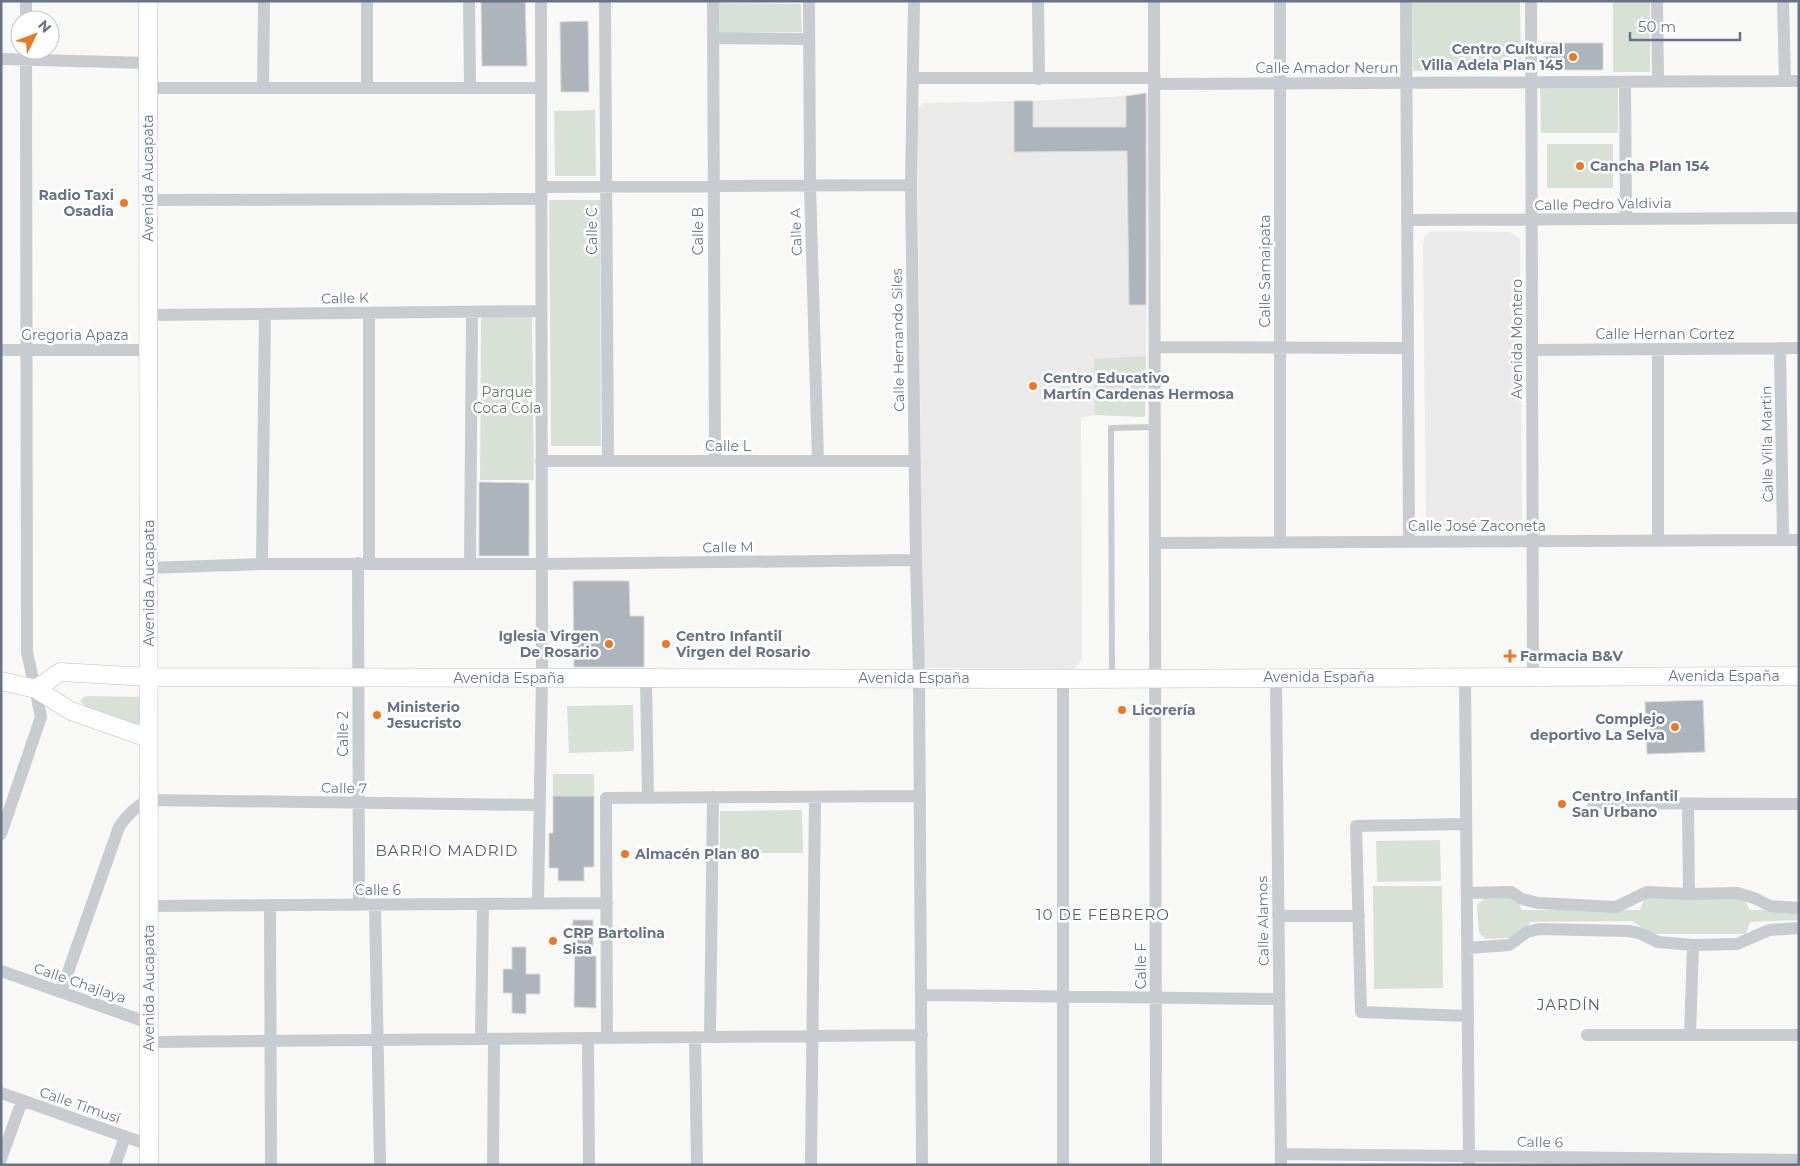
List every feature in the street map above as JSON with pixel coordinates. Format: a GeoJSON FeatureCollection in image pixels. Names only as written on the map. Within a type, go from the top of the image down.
{"type":"FeatureCollection","features":[{"type":"Feature","properties":{"kind":"street","name":"Avenida Aucapata"},"geometry":{"type":"LineString","coordinates":[[148,1],[149,1165]]}},
{"type":"Feature","properties":{"kind":"street"},"geometry":{"type":"LineString","coordinates":[[263,88],[264,1]]}},
{"type":"Feature","properties":{"kind":"street"},"geometry":{"type":"LineString","coordinates":[[367,1],[367,88]]}},
{"type":"Feature","properties":{"kind":"street"},"geometry":{"type":"LineString","coordinates":[[469,1],[470,88]]}},
{"type":"Feature","properties":{"kind":"street"},"geometry":{"type":"LineString","coordinates":[[538,903],[542,678],[541,1]]}},
{"type":"Feature","properties":{"kind":"street","name":"Calle C"},"geometry":{"type":"LineString","coordinates":[[606,1],[608,461]]}},
{"type":"Feature","properties":{"kind":"street","name":"Calle B"},"geometry":{"type":"LineString","coordinates":[[712,1],[715,461]]}},
{"type":"Feature","properties":{"kind":"street","name":"Calle A"},"geometry":{"type":"LineString","coordinates":[[809,1],[810,186],[818,461]]}},
{"type":"Feature","properties":{"kind":"street","name":"Calle Hernando Siles"},"geometry":{"type":"LineString","coordinates":[[914,1],[911,185],[919,678],[922,1165]]}},
{"type":"Feature","properties":{"kind":"street"},"geometry":{"type":"LineString","coordinates":[[1038,1],[1039,78]]}},
{"type":"Feature","properties":{"kind":"street","name":"Calle F"},"geometry":{"type":"LineString","coordinates":[[1154,1],[1156,1165]]}},
{"type":"Feature","properties":{"kind":"street","name":"Calle Samaipata"},"geometry":{"type":"LineString","coordinates":[[1280,1],[1280,541]]}},
{"type":"Feature","properties":{"kind":"street"},"geometry":{"type":"LineString","coordinates":[[1406,1],[1409,541]]}},
{"type":"Feature","properties":{"kind":"street","name":"Avenida Montero"},"geometry":{"type":"LineString","coordinates":[[1531,1],[1533,676]]}},
{"type":"Feature","properties":{"kind":"street"},"geometry":{"type":"LineString","coordinates":[[1656,1],[1658,81]]}},
{"type":"Feature","properties":{"kind":"street"},"geometry":{"type":"LineString","coordinates":[[1783,1],[1784,81]]}},
{"type":"Feature","properties":{"kind":"street"},"geometry":{"type":"LineString","coordinates":[[713,38],[809,39]]}},
{"type":"Feature","properties":{"kind":"street"},"geometry":{"type":"LineString","coordinates":[[60,57],[148,63]]}},
{"type":"Feature","properties":{"kind":"street"},"geometry":{"type":"LineString","coordinates":[[1,834],[42,717],[27,652],[26,60]]}},
{"type":"Feature","properties":{"kind":"street","name":"Calle Amador Nerun"},"geometry":{"type":"LineString","coordinates":[[912,78],[1039,78],[1280,84],[1799,81]]}},
{"type":"Feature","properties":{"kind":"street"},"geometry":{"type":"LineString","coordinates":[[1625,82],[1626,218]]}},
{"type":"Feature","properties":{"kind":"street"},"geometry":{"type":"LineString","coordinates":[[148,88],[541,88]]}},
{"type":"Feature","properties":{"kind":"street"},"geometry":{"type":"LineString","coordinates":[[148,200],[541,193],[606,187],[911,185]]}},
{"type":"Feature","properties":{"kind":"street","name":"Calle Pedro Valdivia"},"geometry":{"type":"LineString","coordinates":[[1407,220],[1799,218]]}},
{"type":"Feature","properties":{"kind":"street","name":"Calle K"},"geometry":{"type":"LineString","coordinates":[[148,315],[541,311]]}},
{"type":"Feature","properties":{"kind":"street","name":"Calle 2"},"geometry":{"type":"LineString","coordinates":[[360,904],[358,678],[364,564],[369,312]]}},
{"type":"Feature","properties":{"kind":"street"},"geometry":{"type":"LineString","coordinates":[[470,564],[472,313]]}},
{"type":"Feature","properties":{"kind":"street"},"geometry":{"type":"LineString","coordinates":[[262,564],[265,314]]}},
{"type":"Feature","properties":{"kind":"street"},"geometry":{"type":"LineString","coordinates":[[1155,347],[1407,348]]}},
{"type":"Feature","properties":{"kind":"street","name":"Calle Villa Martin"},"geometry":{"type":"LineString","coordinates":[[1780,348],[1783,540]]}},
{"type":"Feature","properties":{"kind":"street","name":"Calle Hernan Cortez"},"geometry":{"type":"LineString","coordinates":[[1532,350],[1799,348]]}},
{"type":"Feature","properties":{"kind":"street"},"geometry":{"type":"LineString","coordinates":[[1658,349],[1658,540]]}},
{"type":"Feature","properties":{"kind":"street","name":"Gregoria Apaza"},"geometry":{"type":"LineString","coordinates":[[1,350],[148,350]]}},
{"type":"Feature","properties":{"kind":"street","name":"Calle L"},"geometry":{"type":"LineString","coordinates":[[541,461],[915,461]]}},
{"type":"Feature","properties":{"kind":"street","name":"Calle José Zaconeta"},"geometry":{"type":"LineString","coordinates":[[1156,543],[1799,540]]}},
{"type":"Feature","properties":{"kind":"street","name":"Calle M"},"geometry":{"type":"LineString","coordinates":[[148,568],[262,564],[542,564],[916,560]]}},
{"type":"Feature","properties":{"kind":"street","name":"Avenida España"},"geometry":{"type":"LineString","coordinates":[[36,689],[60,672],[148,677],[358,678],[1063,679],[1799,676]]}},
{"type":"Feature","properties":{"kind":"street"},"geometry":{"type":"LineString","coordinates":[[1466,677],[1469,1160]]}},
{"type":"Feature","properties":{"kind":"street"},"geometry":{"type":"LineString","coordinates":[[646,678],[648,798]]}},
{"type":"Feature","properties":{"kind":"street","name":"Calle Alamos"},"geometry":{"type":"LineString","coordinates":[[1276,678],[1281,1160]]}},
{"type":"Feature","properties":{"kind":"street"},"geometry":{"type":"LineString","coordinates":[[1063,679],[1063,1165]]}},
{"type":"Feature","properties":{"kind":"street"},"geometry":{"type":"LineString","coordinates":[[1,681],[36,689],[71,711],[148,738]]}},
{"type":"Feature","properties":{"kind":"street"},"geometry":{"type":"LineString","coordinates":[[607,1038],[606,798],[920,796]]}},
{"type":"Feature","properties":{"kind":"street"},"geometry":{"type":"LineString","coordinates":[[710,1037],[713,797]]}},
{"type":"Feature","properties":{"kind":"street"},"geometry":{"type":"LineString","coordinates":[[811,1165],[815,797]]}},
{"type":"Feature","properties":{"kind":"street"},"geometry":{"type":"LineString","coordinates":[[62,992],[119,827],[128,815],[148,800]]}},
{"type":"Feature","properties":{"kind":"street","name":"Calle 7"},"geometry":{"type":"LineString","coordinates":[[148,800],[359,804],[540,804]]}},
{"type":"Feature","properties":{"kind":"street"},"geometry":{"type":"LineString","coordinates":[[1593,803],[1799,804]]}},
{"type":"Feature","properties":{"kind":"street"},"geometry":{"type":"LineString","coordinates":[[1688,804],[1688,894]]}},
{"type":"Feature","properties":{"kind":"street"},"geometry":{"type":"LineString","coordinates":[[1466,824],[1356,826],[1361,1012],[1468,1016]]}},
{"type":"Feature","properties":{"kind":"street"},"geometry":{"type":"LineString","coordinates":[[1467,893],[1510,892],[1522,899],[1538,903],[1616,907],[1647,892],[1737,894],[1754,898],[1770,906],[1799,908]]}},
{"type":"Feature","properties":{"kind":"street","name":"Calle 6"},"geometry":{"type":"LineString","coordinates":[[149,906],[607,903]]}},
{"type":"Feature","properties":{"kind":"street"},"geometry":{"type":"LineString","coordinates":[[483,904],[494,1165]]}},
{"type":"Feature","properties":{"kind":"street"},"geometry":{"type":"LineString","coordinates":[[270,905],[271,1165]]}},
{"type":"Feature","properties":{"kind":"street"},"geometry":{"type":"LineString","coordinates":[[375,905],[380,1165]]}},
{"type":"Feature","properties":{"kind":"street"},"geometry":{"type":"LineString","coordinates":[[1278,916],[1358,916]]}},
{"type":"Feature","properties":{"kind":"street"},"geometry":{"type":"LineString","coordinates":[[1467,948],[1509,945],[1527,932],[1539,929],[1628,931],[1646,936],[1658,942],[1693,945],[1737,944],[1769,930],[1799,928]]}},
{"type":"Feature","properties":{"kind":"street"},"geometry":{"type":"LineString","coordinates":[[1690,1035],[1693,945]]}},
{"type":"Feature","properties":{"kind":"street","name":"Calle Chajlaya"},"geometry":{"type":"LineString","coordinates":[[1,971],[149,1023]]}},
{"type":"Feature","properties":{"kind":"street"},"geometry":{"type":"LineString","coordinates":[[921,994],[1279,999]]}},
{"type":"Feature","properties":{"kind":"street"},"geometry":{"type":"LineString","coordinates":[[149,1042],[922,1035]]}},
{"type":"Feature","properties":{"kind":"street"},"geometry":{"type":"LineString","coordinates":[[1587,1035],[1799,1035]]}},
{"type":"Feature","properties":{"kind":"street"},"geometry":{"type":"LineString","coordinates":[[695,1037],[697,1165]]}},
{"type":"Feature","properties":{"kind":"street"},"geometry":{"type":"LineString","coordinates":[[588,1038],[589,1165]]}},
{"type":"Feature","properties":{"kind":"street","name":"Calle Timusí"},"geometry":{"type":"LineString","coordinates":[[1,1093],[149,1145]]}},
{"type":"Feature","properties":{"kind":"street"},"geometry":{"type":"LineString","coordinates":[[1,1159],[22,1100]]}},
{"type":"Feature","properties":{"kind":"street"},"geometry":{"type":"LineString","coordinates":[[115,1165],[125,1137]]}},
{"type":"Feature","properties":{"kind":"street","name":"Calle 6"},"geometry":{"type":"LineString","coordinates":[[1281,1160],[1799,1160]]}},
{"type":"Feature","properties":{"kind":"lane"},"geometry":{"type":"LineString","coordinates":[[1112,678],[1111,428],[1155,427]]}},
{"type":"Feature","properties":{"kind":"shaded area","name":"Centro Educativo Martín Cardenas Hermosa"},"geometry":{"type":"Polygon","coordinates":[[[1149,93],[1145,417],[1095,415],[1081,418],[1082,660],[1074,669],[927,668],[923,665],[917,109],[923,103],[1033,101],[1149,93]]]}},
{"type":"Feature","properties":{"kind":"shaded area"},"geometry":{"type":"Polygon","coordinates":[[[1432,231],[1510,232],[1520,239],[1522,522],[1513,531],[1434,532],[1426,524],[1423,245],[1425,236],[1432,231]]]}},
{"type":"Feature","properties":{"kind":"green space"},"geometry":{"type":"Polygon","coordinates":[[[1412,1],[1520,1],[1521,71],[1413,71],[1412,1]]]}},
{"type":"Feature","properties":{"kind":"green space"},"geometry":{"type":"Polygon","coordinates":[[[1613,1],[1650,1],[1650,72],[1613,72],[1613,1]]]}},
{"type":"Feature","properties":{"kind":"green space"},"geometry":{"type":"Polygon","coordinates":[[[719,3],[801,4],[802,32],[717,32],[719,3]]]}},
{"type":"Feature","properties":{"kind":"green space"},"geometry":{"type":"Polygon","coordinates":[[[1540,87],[1618,87],[1618,133],[1541,133],[1540,87]]]}},
{"type":"Feature","properties":{"kind":"green space"},"geometry":{"type":"Polygon","coordinates":[[[595,110],[596,176],[555,176],[554,111],[595,110]]]}},
{"type":"Feature","properties":{"kind":"green space","name":"Cancha Plan 154"},"geometry":{"type":"Polygon","coordinates":[[[1547,144],[1613,144],[1613,188],[1547,188],[1547,144]]]}},
{"type":"Feature","properties":{"kind":"green space"},"geometry":{"type":"Polygon","coordinates":[[[549,200],[600,200],[601,446],[551,446],[549,200]]]}},
{"type":"Feature","properties":{"kind":"green space","name":"Parque Coca Cola"},"geometry":{"type":"Polygon","coordinates":[[[532,312],[534,480],[480,480],[481,321],[483,316],[532,312]]]}},
{"type":"Feature","properties":{"kind":"green space"},"geometry":{"type":"Polygon","coordinates":[[[1146,356],[1145,417],[1095,415],[1094,359],[1146,356]]]}},
{"type":"Feature","properties":{"kind":"green space"},"geometry":{"type":"Polygon","coordinates":[[[87,696],[144,697],[156,706],[157,718],[143,728],[86,707],[80,701],[87,696]]]}},
{"type":"Feature","properties":{"kind":"green space"},"geometry":{"type":"Polygon","coordinates":[[[633,705],[634,751],[569,753],[567,706],[633,705]]]}},
{"type":"Feature","properties":{"kind":"green space"},"geometry":{"type":"Polygon","coordinates":[[[553,774],[594,774],[594,796],[553,796],[553,774]]]}},
{"type":"Feature","properties":{"kind":"green space"},"geometry":{"type":"Polygon","coordinates":[[[802,810],[803,853],[720,853],[720,811],[802,810]]]}},
{"type":"Feature","properties":{"kind":"green space"},"geometry":{"type":"Polygon","coordinates":[[[1440,840],[1441,881],[1377,882],[1376,841],[1440,840]]]}},
{"type":"Feature","properties":{"kind":"green space"},"geometry":{"type":"Polygon","coordinates":[[[1373,886],[1442,886],[1443,988],[1374,989],[1373,886]]]}},
{"type":"Feature","properties":{"kind":"green space"},"geometry":{"type":"Polygon","coordinates":[[[1487,896],[1515,896],[1522,910],[1640,910],[1645,896],[1744,896],[1749,910],[1799,910],[1799,920],[1750,922],[1746,934],[1652,934],[1632,921],[1531,922],[1521,933],[1511,937],[1486,939],[1479,933],[1477,905],[1487,896]]]}},
{"type":"Feature","properties":{"kind":"building"},"geometry":{"type":"Polygon","coordinates":[[[481,1],[525,1],[527,66],[482,66],[481,1]]]}},
{"type":"Feature","properties":{"kind":"building"},"geometry":{"type":"Polygon","coordinates":[[[588,21],[589,92],[561,92],[560,22],[588,21]]]}},
{"type":"Feature","properties":{"kind":"building","name":"Centro Cultural Villa Adela Plan 145"},"geometry":{"type":"Polygon","coordinates":[[[1543,43],[1603,43],[1603,70],[1543,70],[1543,43]]]}},
{"type":"Feature","properties":{"kind":"building"},"geometry":{"type":"Polygon","coordinates":[[[1146,93],[1146,305],[1129,305],[1127,151],[1014,152],[1014,101],[1033,101],[1033,127],[1126,127],[1126,96],[1146,93]]]}},
{"type":"Feature","properties":{"kind":"building"},"geometry":{"type":"Polygon","coordinates":[[[479,482],[529,483],[529,556],[479,556],[479,482]]]}},
{"type":"Feature","properties":{"kind":"building","name":"Iglesia Virgen De Rosario"},"geometry":{"type":"Polygon","coordinates":[[[573,581],[629,581],[630,616],[644,616],[644,667],[574,667],[573,581]]]}},
{"type":"Feature","properties":{"kind":"building","name":"Complejo deportivo La Selva"},"geometry":{"type":"Polygon","coordinates":[[[1703,700],[1705,752],[1647,754],[1645,702],[1703,700]]]}},
{"type":"Feature","properties":{"kind":"building"},"geometry":{"type":"Polygon","coordinates":[[[553,796],[594,796],[594,867],[584,867],[584,881],[558,881],[558,868],[549,868],[549,833],[553,833],[553,796]]]}},
{"type":"Feature","properties":{"kind":"building"},"geometry":{"type":"Polygon","coordinates":[[[573,920],[593,920],[593,956],[596,956],[596,1008],[574,1007],[575,934],[572,934],[573,920]]]}},
{"type":"Feature","properties":{"kind":"building"},"geometry":{"type":"Polygon","coordinates":[[[512,947],[526,947],[526,974],[540,974],[540,994],[526,994],[526,1014],[512,1013],[512,993],[503,993],[503,969],[512,969],[512,947]]]}},
{"type":"Feature","properties":{"kind":"place","name":"Centro Cultural Villa Adela Plan 145"},"geometry":{"type":"Point","coordinates":[1573,57]}},
{"type":"Feature","properties":{"kind":"place","name":"Cancha Plan 154"},"geometry":{"type":"Point","coordinates":[1580,166]}},
{"type":"Feature","properties":{"kind":"place","name":"Radio Taxi Osadia"},"geometry":{"type":"Point","coordinates":[124,203]}},
{"type":"Feature","properties":{"kind":"place","name":"Centro Educativo Martín Cardenas Hermosa"},"geometry":{"type":"Point","coordinates":[1033,386]}},
{"type":"Feature","properties":{"kind":"place","name":"Iglesia Virgen De Rosario"},"geometry":{"type":"Point","coordinates":[609,644]}},
{"type":"Feature","properties":{"kind":"place","name":"Centro Infantil Virgen del Rosario"},"geometry":{"type":"Point","coordinates":[666,644]}},
{"type":"Feature","properties":{"kind":"place","name":"Farmacia B&V"},"geometry":{"type":"Point","coordinates":[1510,656]}},
{"type":"Feature","properties":{"kind":"place","name":"Licorería"},"geometry":{"type":"Point","coordinates":[1122,710]}},
{"type":"Feature","properties":{"kind":"place","name":"Ministerio Jesucristo"},"geometry":{"type":"Point","coordinates":[377,715]}},
{"type":"Feature","properties":{"kind":"place","name":"Complejo deportivo La Selva"},"geometry":{"type":"Point","coordinates":[1675,727]}},
{"type":"Feature","properties":{"kind":"place","name":"Centro Infantil San Urbano"},"geometry":{"type":"Point","coordinates":[1562,804]}},
{"type":"Feature","properties":{"kind":"place","name":"Almacén Plan 80"},"geometry":{"type":"Point","coordinates":[625,854]}},
{"type":"Feature","properties":{"kind":"place","name":"CRP Bartolina Sisa"},"geometry":{"type":"Point","coordinates":[553,941]}},
{"type":"Feature","properties":{"kind":"district","name":"BARRIO MADRID"},"geometry":{"type":"Point","coordinates":[447,851]}},
{"type":"Feature","properties":{"kind":"district","name":"10 DE FEBRERO"},"geometry":{"type":"Point","coordinates":[1103,915]}},
{"type":"Feature","properties":{"kind":"district","name":"JARDÍN"},"geometry":{"type":"Point","coordinates":[1569,1005]}}]}
